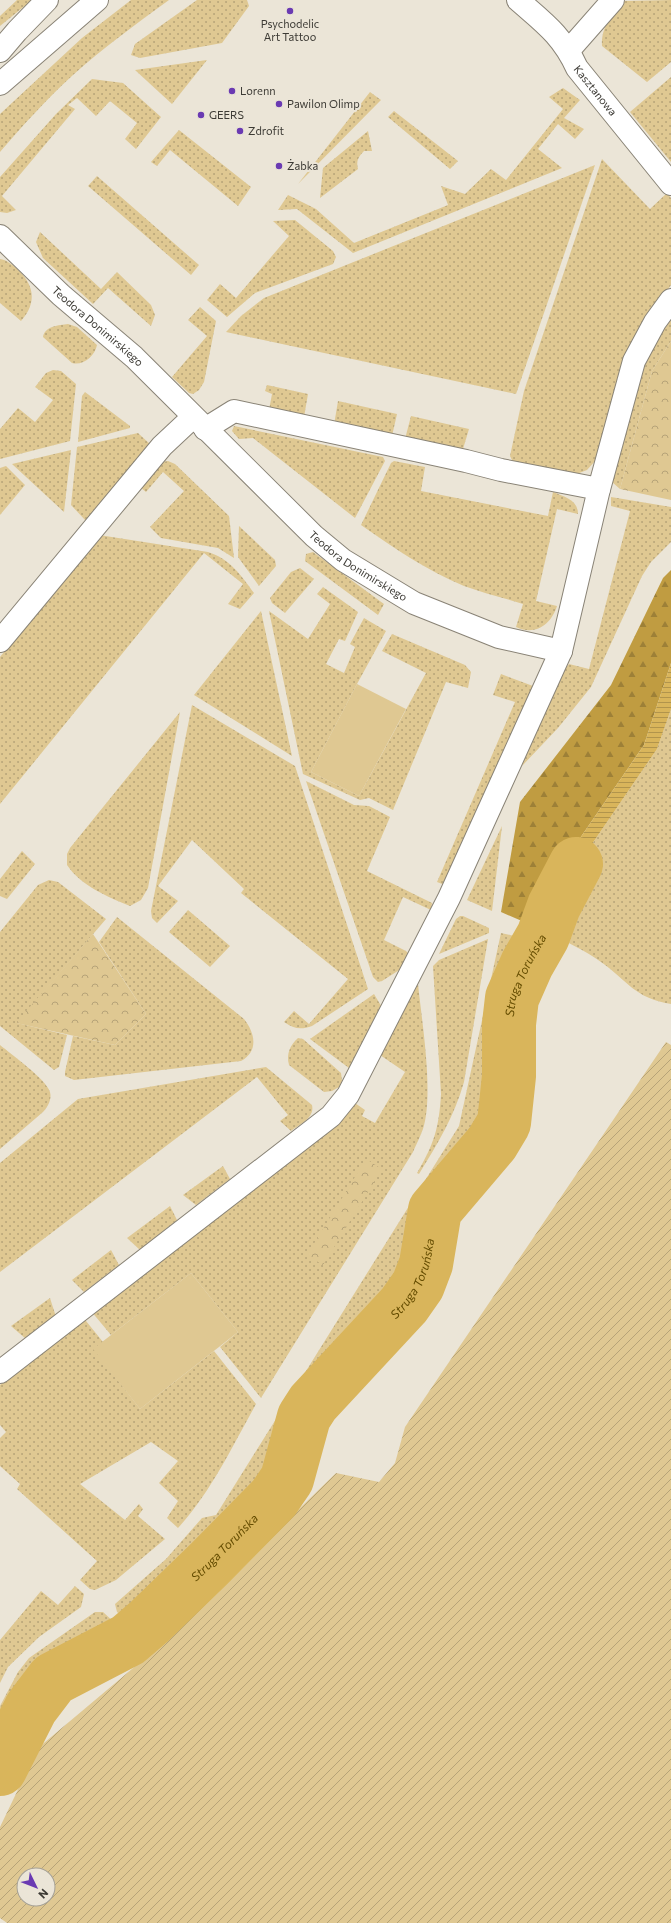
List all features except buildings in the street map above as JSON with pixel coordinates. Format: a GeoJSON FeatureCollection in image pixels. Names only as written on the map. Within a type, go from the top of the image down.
{"type":"FeatureCollection","features":[{"type":"Feature","properties":{"kind":"street"},"geometry":{"type":"LineString","coordinates":[[0,51],[47,0]]}},
{"type":"Feature","properties":{"kind":"street"},"geometry":{"type":"LineString","coordinates":[[0,84],[97,0]]}},
{"type":"Feature","properties":{"kind":"street","name":"Kasztanowa"},"geometry":{"type":"LineString","coordinates":[[518,0],[552,30],[569,50],[576,68],[671,184]]}},
{"type":"Feature","properties":{"kind":"street"},"geometry":{"type":"LineString","coordinates":[[569,50],[614,0]]}},
{"type":"Feature","properties":{"kind":"street","name":"Teodora Donimirskiego"},"geometry":{"type":"LineString","coordinates":[[0,236],[61,295],[134,357],[314,536],[343,560],[414,604],[499,637],[561,651]]}},
{"type":"Feature","properties":{"kind":"street"},"geometry":{"type":"LineString","coordinates":[[0,1372],[331,1116],[348,1095],[452,891],[561,651],[599,489],[634,361],[655,322],[671,300]]}},
{"type":"Feature","properties":{"kind":"street"},"geometry":{"type":"LineString","coordinates":[[0,641],[162,446],[199,423],[234,411],[466,461],[501,470],[599,489]]}},
{"type":"Feature","properties":{"kind":"green space"},"geometry":{"type":"Polygon","coordinates":[[[17,0],[32,0],[0,26],[0,16],[17,0]]]}},
{"type":"Feature","properties":{"kind":"green space"},"geometry":{"type":"Polygon","coordinates":[[[131,0],[169,0],[84,65],[35,112],[0,152],[0,114],[82,38],[131,0]]]}},
{"type":"Feature","properties":{"kind":"green space"},"geometry":{"type":"Polygon","coordinates":[[[197,0],[247,0],[249,6],[222,43],[140,58],[131,55],[135,44],[197,0]]]}},
{"type":"Feature","properties":{"kind":"green space"},"geometry":{"type":"Polygon","coordinates":[[[671,0],[671,62],[647,82],[602,46],[603,32],[608,21],[625,1],[671,0]]]}},
{"type":"Feature","properties":{"kind":"green space"},"geometry":{"type":"Polygon","coordinates":[[[207,60],[172,104],[135,70],[207,60]]]}},
{"type":"Feature","properties":{"kind":"green space"},"geometry":{"type":"Polygon","coordinates":[[[671,77],[671,162],[630,112],[671,77]]]}},
{"type":"Feature","properties":{"kind":"green space"},"geometry":{"type":"Polygon","coordinates":[[[92,79],[123,83],[161,117],[136,149],[125,139],[137,123],[110,101],[96,116],[77,98],[68,105],[75,109],[2,196],[16,210],[7,213],[0,212],[0,177],[56,114],[92,79]]]}},
{"type":"Feature","properties":{"kind":"green space"},"geometry":{"type":"Polygon","coordinates":[[[563,88],[580,100],[564,118],[584,129],[575,139],[558,124],[538,149],[562,168],[353,253],[297,209],[278,210],[288,195],[316,209],[354,243],[448,205],[441,186],[465,194],[491,169],[506,180],[563,109],[549,97],[563,88]]]}},
{"type":"Feature","properties":{"kind":"green space"},"geometry":{"type":"Polygon","coordinates":[[[370,92],[381,100],[298,184],[370,92]]]}},
{"type":"Feature","properties":{"kind":"green space"},"geometry":{"type":"Polygon","coordinates":[[[394,111],[458,161],[450,169],[388,117],[394,111]]]}},
{"type":"Feature","properties":{"kind":"green space"},"geometry":{"type":"Polygon","coordinates":[[[179,130],[251,187],[238,206],[170,150],[157,166],[151,162],[179,130]]]}},
{"type":"Feature","properties":{"kind":"green space"},"geometry":{"type":"Polygon","coordinates":[[[368,131],[372,151],[364,151],[358,159],[358,169],[320,198],[323,168],[368,131]]]}},
{"type":"Feature","properties":{"kind":"green space"},"geometry":{"type":"Polygon","coordinates":[[[602,159],[650,209],[667,193],[671,198],[671,285],[634,338],[596,460],[587,470],[574,475],[513,462],[510,456],[524,391],[602,159]]]}},
{"type":"Feature","properties":{"kind":"green space"},"geometry":{"type":"Polygon","coordinates":[[[595,165],[516,394],[226,332],[241,316],[264,298],[595,165]]]}},
{"type":"Feature","properties":{"kind":"green space"},"geometry":{"type":"Polygon","coordinates":[[[97,176],[199,265],[191,275],[88,186],[97,176]]]}},
{"type":"Feature","properties":{"kind":"green space"},"geometry":{"type":"Polygon","coordinates":[[[295,220],[333,251],[336,257],[333,264],[255,293],[227,317],[207,300],[220,284],[236,298],[289,236],[273,221],[295,220]]]}},
{"type":"Feature","properties":{"kind":"green space"},"geometry":{"type":"Polygon","coordinates":[[[40,232],[101,289],[117,272],[151,305],[155,315],[151,326],[108,288],[93,304],[43,258],[36,242],[40,232]]]}},
{"type":"Feature","properties":{"kind":"green space"},"geometry":{"type":"Polygon","coordinates":[[[0,259],[7,261],[16,268],[27,280],[30,287],[32,300],[30,307],[21,321],[0,303],[0,259]]]}},
{"type":"Feature","properties":{"kind":"green space"},"geometry":{"type":"Polygon","coordinates":[[[200,307],[216,321],[204,382],[199,390],[193,394],[189,393],[172,377],[207,336],[188,320],[200,307]]]}},
{"type":"Feature","properties":{"kind":"green space"},"geometry":{"type":"Polygon","coordinates":[[[671,320],[671,341],[652,371],[620,489],[612,482],[649,350],[671,320]]]}},
{"type":"Feature","properties":{"kind":"green space"},"geometry":{"type":"Polygon","coordinates":[[[68,324],[77,327],[97,345],[94,353],[84,362],[76,364],[72,363],[43,337],[46,330],[49,328],[68,324]]]}},
{"type":"Feature","properties":{"kind":"green space"},"geometry":{"type":"Polygon","coordinates":[[[671,341],[671,500],[620,489],[652,371],[671,341]]]}},
{"type":"Feature","properties":{"kind":"green space"},"geometry":{"type":"Polygon","coordinates":[[[53,370],[61,371],[76,384],[70,441],[0,459],[0,429],[18,408],[35,422],[53,400],[35,387],[46,373],[53,370]]]}},
{"type":"Feature","properties":{"kind":"green space"},"geometry":{"type":"Polygon","coordinates":[[[267,385],[308,394],[304,417],[269,410],[272,394],[265,391],[267,385]]]}},
{"type":"Feature","properties":{"kind":"green space"},"geometry":{"type":"Polygon","coordinates":[[[85,392],[130,426],[130,428],[78,442],[82,396],[85,392]]]}},
{"type":"Feature","properties":{"kind":"green space"},"geometry":{"type":"Polygon","coordinates":[[[338,401],[397,414],[392,436],[334,425],[338,401]]]}},
{"type":"Feature","properties":{"kind":"green space"},"geometry":{"type":"Polygon","coordinates":[[[411,416],[469,429],[463,449],[405,439],[411,416]]]}},
{"type":"Feature","properties":{"kind":"green space"},"geometry":{"type":"Polygon","coordinates":[[[234,426],[383,457],[385,461],[355,518],[253,438],[239,439],[232,431],[234,426]]]}},
{"type":"Feature","properties":{"kind":"green space"},"geometry":{"type":"Polygon","coordinates":[[[138,433],[151,445],[86,521],[71,505],[77,447],[138,433]]]}},
{"type":"Feature","properties":{"kind":"green space"},"geometry":{"type":"Polygon","coordinates":[[[71,450],[64,512],[12,464],[71,450]]]}},
{"type":"Feature","properties":{"kind":"green space"},"geometry":{"type":"Polygon","coordinates":[[[168,461],[175,464],[229,516],[234,558],[218,548],[161,538],[150,527],[184,491],[163,472],[146,492],[140,487],[161,462],[168,461]]]}},
{"type":"Feature","properties":{"kind":"green space"},"geometry":{"type":"Polygon","coordinates":[[[394,461],[425,467],[421,491],[548,516],[553,492],[566,497],[576,505],[578,514],[557,509],[536,601],[557,606],[551,619],[536,629],[530,630],[516,627],[523,604],[471,589],[450,580],[411,558],[361,525],[391,463],[394,461]]]}},
{"type":"Feature","properties":{"kind":"green space"},"geometry":{"type":"Polygon","coordinates":[[[6,466],[25,485],[0,515],[0,468],[6,466]]]}},
{"type":"Feature","properties":{"kind":"green space"},"geometry":{"type":"Polygon","coordinates":[[[611,497],[671,507],[671,542],[651,562],[642,576],[591,687],[558,728],[522,766],[547,690],[569,664],[589,669],[630,511],[611,506],[611,497]]]}},
{"type":"Feature","properties":{"kind":"green space"},"geometry":{"type":"Polygon","coordinates":[[[239,526],[275,560],[276,566],[259,586],[238,557],[239,526]]]}},
{"type":"Feature","properties":{"kind":"green space"},"geometry":{"type":"Polygon","coordinates":[[[99,535],[208,552],[229,563],[240,574],[254,593],[240,609],[228,604],[243,584],[204,553],[0,804],[0,657],[99,535]]]}},
{"type":"Feature","properties":{"kind":"green space"},"geometry":{"type":"Polygon","coordinates":[[[313,552],[384,604],[378,615],[305,561],[306,554],[313,552]]]}},
{"type":"Feature","properties":{"kind":"green space"},"geometry":{"type":"Polygon","coordinates":[[[300,568],[314,579],[285,613],[272,603],[270,598],[291,572],[300,568]]]}},
{"type":"Feature","properties":{"kind":"green space"},"geometry":{"type":"Polygon","coordinates":[[[671,570],[671,663],[644,745],[576,844],[538,928],[501,912],[520,802],[611,685],[663,578],[671,570]]]}},
{"type":"Feature","properties":{"kind":"green space"},"geometry":{"type":"Polygon","coordinates":[[[323,587],[358,612],[345,641],[339,639],[326,664],[344,673],[355,647],[350,644],[364,618],[386,631],[311,772],[359,796],[426,673],[382,651],[392,634],[465,665],[471,672],[468,688],[446,682],[393,810],[369,798],[360,800],[303,774],[269,611],[308,639],[330,604],[317,594],[323,587]]]}},
{"type":"Feature","properties":{"kind":"green space"},"geometry":{"type":"Polygon","coordinates":[[[261,611],[292,756],[194,695],[261,611]]]}},
{"type":"Feature","properties":{"kind":"green space"},"geometry":{"type":"Polygon","coordinates":[[[501,674],[533,686],[450,887],[437,882],[515,702],[493,695],[501,674]]]}},
{"type":"Feature","properties":{"kind":"green space"},"geometry":{"type":"Polygon","coordinates":[[[357,684],[406,709],[359,796],[311,772],[357,684]]]}},
{"type":"Feature","properties":{"kind":"green space"},"geometry":{"type":"Polygon","coordinates":[[[192,705],[295,766],[368,989],[312,1026],[298,1028],[284,1022],[294,1011],[309,1024],[348,979],[241,893],[244,889],[192,840],[158,886],[178,901],[157,923],[152,918],[151,911],[192,705]]]}},
{"type":"Feature","properties":{"kind":"green space"},"geometry":{"type":"Polygon","coordinates":[[[671,709],[671,1004],[648,998],[632,988],[595,958],[549,933],[592,844],[657,749],[671,709]]]}},
{"type":"Feature","properties":{"kind":"green space"},"geometry":{"type":"Polygon","coordinates":[[[180,712],[148,888],[141,900],[130,906],[104,895],[87,885],[67,865],[67,854],[70,848],[180,712]]]}},
{"type":"Feature","properties":{"kind":"green space"},"geometry":{"type":"Polygon","coordinates":[[[306,781],[354,805],[369,806],[390,817],[367,871],[432,903],[431,910],[403,897],[384,940],[409,954],[404,967],[382,981],[378,982],[373,977],[306,781]]]}},
{"type":"Feature","properties":{"kind":"green space"},"geometry":{"type":"Polygon","coordinates":[[[502,826],[492,911],[467,900],[502,826]]]}},
{"type":"Feature","properties":{"kind":"green space"},"geometry":{"type":"Polygon","coordinates":[[[22,851],[35,864],[7,899],[0,896],[0,879],[22,851]]]}},
{"type":"Feature","properties":{"kind":"green space"},"geometry":{"type":"Polygon","coordinates":[[[49,880],[58,882],[106,919],[17,1023],[67,1035],[59,1067],[54,1070],[0,1026],[0,932],[38,885],[49,880]]]}},
{"type":"Feature","properties":{"kind":"green space"},"geometry":{"type":"Polygon","coordinates":[[[188,910],[230,946],[210,967],[169,932],[188,910]]]}},
{"type":"Feature","properties":{"kind":"green space"},"geometry":{"type":"Polygon","coordinates":[[[460,916],[489,928],[489,933],[439,954],[456,919],[460,916]]]}},
{"type":"Feature","properties":{"kind":"green space"},"geometry":{"type":"Polygon","coordinates":[[[117,917],[244,1019],[253,1036],[253,1047],[247,1057],[241,1061],[74,1080],[65,1076],[73,1036],[115,1045],[146,1014],[99,942],[117,917]]]}},
{"type":"Feature","properties":{"kind":"green space"},"geometry":{"type":"Polygon","coordinates":[[[501,933],[523,938],[511,967],[501,1002],[501,1034],[504,1068],[503,1102],[489,1135],[467,1159],[445,1188],[426,1219],[418,1253],[408,1285],[388,1314],[335,1368],[308,1400],[289,1438],[277,1477],[253,1507],[189,1578],[135,1627],[117,1612],[115,1604],[166,1559],[202,1518],[216,1515],[459,1126],[501,933]]]}},
{"type":"Feature","properties":{"kind":"green space"},"geometry":{"type":"Polygon","coordinates":[[[93,934],[146,1014],[115,1045],[16,1023],[93,934]]]}},
{"type":"Feature","properties":{"kind":"green space"},"geometry":{"type":"Polygon","coordinates":[[[488,939],[464,1082],[450,1118],[419,1174],[417,1173],[428,1153],[435,1135],[439,1117],[441,1094],[433,966],[439,960],[488,939]]]}},
{"type":"Feature","properties":{"kind":"green space"},"geometry":{"type":"Polygon","coordinates":[[[418,984],[427,1078],[426,1114],[423,1129],[413,1152],[261,1398],[220,1347],[238,1332],[191,1273],[111,1335],[91,1311],[352,1101],[365,1110],[362,1116],[375,1123],[405,1072],[380,1055],[418,984]]]}},
{"type":"Feature","properties":{"kind":"green space"},"geometry":{"type":"Polygon","coordinates":[[[374,994],[383,1009],[349,1068],[310,1039],[374,994]]]}},
{"type":"Feature","properties":{"kind":"green space"},"geometry":{"type":"Polygon","coordinates":[[[298,1038],[303,1039],[341,1073],[342,1081],[339,1087],[332,1091],[324,1092],[289,1065],[289,1050],[298,1038]]]}},
{"type":"Feature","properties":{"kind":"green space"},"geometry":{"type":"Polygon","coordinates":[[[666,1042],[671,1045],[671,1923],[7,1923],[0,1918],[0,1827],[38,1748],[151,1653],[336,1473],[379,1482],[395,1463],[405,1427],[666,1042]]]}},
{"type":"Feature","properties":{"kind":"green space"},"geometry":{"type":"Polygon","coordinates":[[[0,1045],[36,1074],[47,1087],[50,1092],[50,1097],[49,1103],[43,1112],[0,1149],[0,1045]]]}},
{"type":"Feature","properties":{"kind":"green space"},"geometry":{"type":"Polygon","coordinates":[[[266,1067],[312,1105],[311,1114],[302,1123],[291,1131],[280,1121],[288,1115],[257,1077],[0,1272],[0,1163],[78,1099],[266,1067]]]}},
{"type":"Feature","properties":{"kind":"green space"},"geometry":{"type":"Polygon","coordinates":[[[366,1159],[382,1169],[323,1265],[307,1255],[366,1159]]]}},
{"type":"Feature","properties":{"kind":"green space"},"geometry":{"type":"Polygon","coordinates":[[[223,1166],[230,1179],[196,1205],[183,1195],[223,1166]]]}},
{"type":"Feature","properties":{"kind":"green space"},"geometry":{"type":"Polygon","coordinates":[[[170,1206],[177,1220],[140,1250],[127,1238],[170,1206]]]}},
{"type":"Feature","properties":{"kind":"green space"},"geometry":{"type":"Polygon","coordinates":[[[111,1250],[119,1265],[84,1292],[72,1280],[111,1250]]]}},
{"type":"Feature","properties":{"kind":"green space"},"geometry":{"type":"Polygon","coordinates":[[[191,1273],[238,1332],[140,1409],[93,1349],[191,1273]]]}},
{"type":"Feature","properties":{"kind":"green space"},"geometry":{"type":"Polygon","coordinates":[[[50,1298],[56,1317],[26,1339],[11,1326],[50,1298]]]}},
{"type":"Feature","properties":{"kind":"green space"},"geometry":{"type":"Polygon","coordinates":[[[82,1316],[103,1342],[94,1349],[140,1409],[214,1351],[256,1404],[211,1484],[190,1514],[178,1528],[167,1518],[178,1501],[159,1483],[178,1461],[151,1442],[80,1484],[125,1520],[139,1504],[143,1509],[138,1516],[165,1539],[116,1580],[95,1590],[90,1589],[80,1580],[97,1561],[17,1489],[20,1484],[0,1466],[0,1438],[6,1432],[0,1425],[0,1385],[82,1316]]]}},
{"type":"Feature","properties":{"kind":"green space"},"geometry":{"type":"Polygon","coordinates":[[[75,1586],[84,1594],[81,1607],[39,1637],[8,1667],[0,1683],[0,1640],[41,1591],[58,1605],[75,1586]]]}},
{"type":"Feature","properties":{"kind":"green space"},"geometry":{"type":"Polygon","coordinates":[[[95,1612],[103,1612],[127,1634],[53,1675],[44,1683],[29,1702],[0,1756],[0,1706],[18,1672],[29,1658],[95,1612]]]}},
{"type":"Feature","properties":{"kind":"shaded area"},"geometry":{"type":"Polygon","coordinates":[[[671,663],[671,709],[657,749],[592,844],[549,933],[538,928],[576,844],[644,745],[671,663]]]}},
{"type":"Feature","properties":{"kind":"waterway","name":"Struga Toruńska"},"geometry":{"type":"LineString","coordinates":[[0,1769],[31,1708],[53,1679],[128,1640],[149,1622],[209,1564],[274,1498],[287,1479],[304,1417],[313,1403],[404,1305],[418,1285],[426,1264],[435,1210],[492,1143],[504,1123],[509,1076],[509,1024],[512,998],[527,964],[543,936],[554,906],[576,864]]}},
{"type":"Feature","properties":{"kind":"place","name":"Psychodelic Art Tattoo"},"geometry":{"type":"Point","coordinates":[290,11]}},
{"type":"Feature","properties":{"kind":"place","name":"Lorenn"},"geometry":{"type":"Point","coordinates":[232,91]}},
{"type":"Feature","properties":{"kind":"place","name":"Pawilon Olimp"},"geometry":{"type":"Point","coordinates":[279,104]}},
{"type":"Feature","properties":{"kind":"place","name":"GEERS"},"geometry":{"type":"Point","coordinates":[201,115]}},
{"type":"Feature","properties":{"kind":"place","name":"Zdrofit"},"geometry":{"type":"Point","coordinates":[240,131]}},
{"type":"Feature","properties":{"kind":"place","name":"Żabka"},"geometry":{"type":"Point","coordinates":[279,166]}}]}
